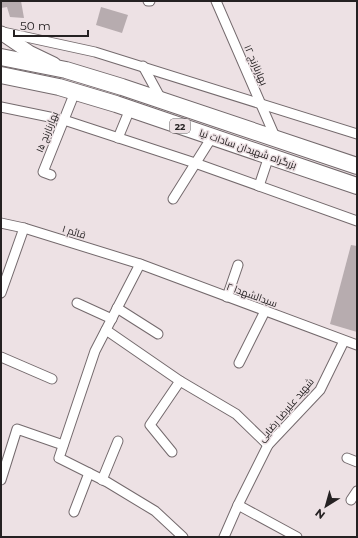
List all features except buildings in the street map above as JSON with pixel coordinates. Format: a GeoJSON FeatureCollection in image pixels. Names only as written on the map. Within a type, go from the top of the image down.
{"type":"FeatureCollection","features":[{"type":"Feature","properties":{"kind":"highway","name":"بزرگراه شهیدان سادات نیا"},"geometry":{"type":"LineString","coordinates":[[1,58],[66,70],[161,99],[357,166]]}},
{"type":"Feature","properties":{"kind":"highway","name":"بزرگراه شهیدان سادات نیا"},"geometry":{"type":"LineString","coordinates":[[1,75],[75,92],[130,109],[357,186]]}},
{"type":"Feature","properties":{"kind":"highway"},"geometry":{"type":"LineString","coordinates":[[336,159],[357,156]]}},
{"type":"Feature","properties":{"kind":"main road"},"geometry":{"type":"LineString","coordinates":[[1,32],[30,52],[66,70]]}},
{"type":"Feature","properties":{"kind":"street","name":"بهارنارنج ۱۲"},"geometry":{"type":"LineString","coordinates":[[216,1],[276,139]]}},
{"type":"Feature","properties":{"kind":"street"},"geometry":{"type":"LineString","coordinates":[[1,32],[95,52],[357,134]]}},
{"type":"Feature","properties":{"kind":"street"},"geometry":{"type":"LineString","coordinates":[[143,66],[161,99]]}},
{"type":"Feature","properties":{"kind":"street","name":"بهارنارنج ۱۵"},"geometry":{"type":"LineString","coordinates":[[51,175],[43,172],[75,92]]}},
{"type":"Feature","properties":{"kind":"street"},"geometry":{"type":"LineString","coordinates":[[1,107],[64,120],[195,163],[357,221]]}},
{"type":"Feature","properties":{"kind":"street"},"geometry":{"type":"LineString","coordinates":[[118,138],[130,109]]}},
{"type":"Feature","properties":{"kind":"street"},"geometry":{"type":"LineString","coordinates":[[173,199],[212,137]]}},
{"type":"Feature","properties":{"kind":"street"},"geometry":{"type":"LineString","coordinates":[[259,186],[268,156]]}},
{"type":"Feature","properties":{"kind":"street","name":"قائم ۱"},"geometry":{"type":"LineString","coordinates":[[1,223],[24,228],[140,264]]}},
{"type":"Feature","properties":{"kind":"street"},"geometry":{"type":"LineString","coordinates":[[1,293],[24,228]]}},
{"type":"Feature","properties":{"kind":"street"},"geometry":{"type":"LineString","coordinates":[[140,264],[95,351],[59,458],[102,480],[155,511],[183,537]]}},
{"type":"Feature","properties":{"kind":"street","name":"سیدالشهدا ۲"},"geometry":{"type":"LineString","coordinates":[[140,264],[357,345]]}},
{"type":"Feature","properties":{"kind":"street"},"geometry":{"type":"LineString","coordinates":[[227,297],[238,265]]}},
{"type":"Feature","properties":{"kind":"street"},"geometry":{"type":"LineString","coordinates":[[77,303],[112,319]]}},
{"type":"Feature","properties":{"kind":"street"},"geometry":{"type":"LineString","coordinates":[[117,308],[158,334]]}},
{"type":"Feature","properties":{"kind":"street"},"geometry":{"type":"LineString","coordinates":[[239,363],[264,311]]}},
{"type":"Feature","properties":{"kind":"street"},"geometry":{"type":"LineString","coordinates":[[106,330],[180,381],[236,414],[268,445]]}},
{"type":"Feature","properties":{"kind":"street","name":"شهید علیرضا رضایی"},"geometry":{"type":"LineString","coordinates":[[224,537],[268,445],[320,390],[344,341]]}},
{"type":"Feature","properties":{"kind":"street"},"geometry":{"type":"LineString","coordinates":[[1,357],[52,379]]}},
{"type":"Feature","properties":{"kind":"street"},"geometry":{"type":"LineString","coordinates":[[172,452],[150,425],[180,381]]}},
{"type":"Feature","properties":{"kind":"street"},"geometry":{"type":"LineString","coordinates":[[1,480],[17,430],[63,445]]}},
{"type":"Feature","properties":{"kind":"street"},"geometry":{"type":"LineString","coordinates":[[102,480],[118,441]]}},
{"type":"Feature","properties":{"kind":"street"},"geometry":{"type":"LineString","coordinates":[[347,458],[357,462]]}},
{"type":"Feature","properties":{"kind":"street"},"geometry":{"type":"LineString","coordinates":[[74,512],[89,473]]}},
{"type":"Feature","properties":{"kind":"street"},"geometry":{"type":"LineString","coordinates":[[351,500],[357,491]]}},
{"type":"Feature","properties":{"kind":"street"},"geometry":{"type":"LineString","coordinates":[[238,505],[297,537]]}}]}
